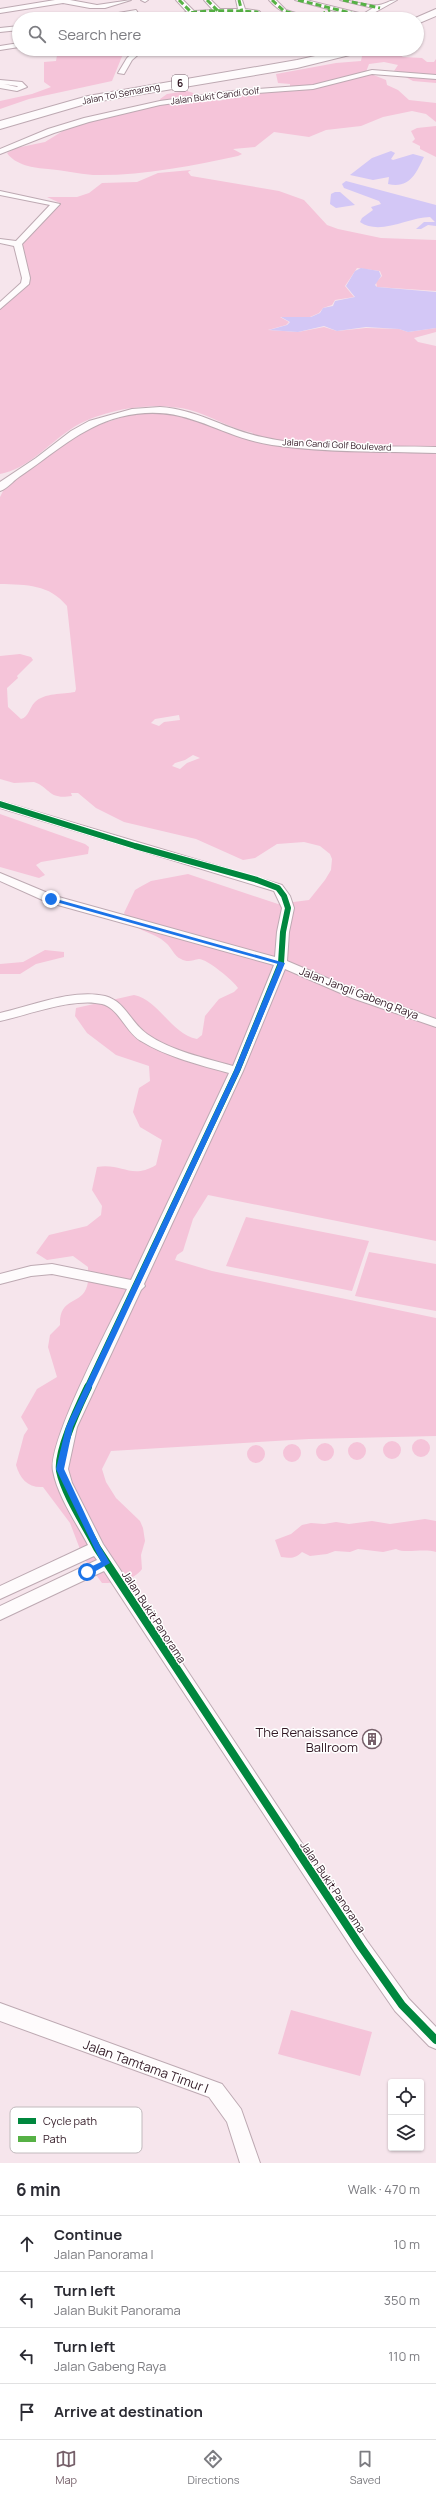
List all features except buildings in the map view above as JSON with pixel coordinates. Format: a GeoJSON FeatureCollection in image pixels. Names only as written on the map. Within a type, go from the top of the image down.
{"type":"FeatureCollection","features":[{"type":"Feature","properties":{"kind":"highway"},"geometry":{"type":"LineString","coordinates":[[424,18],[436,12]]}},
{"type":"Feature","properties":{"kind":"highway"},"geometry":{"type":"LineString","coordinates":[[424,27],[436,22]]}},
{"type":"Feature","properties":{"kind":"highway","name":"Jalan Tol Semarang"},"geometry":{"type":"LineString","coordinates":[[0,117],[100,91],[294,56]]}},
{"type":"Feature","properties":{"kind":"highway","name":"Jalan Tol Semarang"},"geometry":{"type":"LineString","coordinates":[[0,125],[88,100],[297,64],[332,56]]}},
{"type":"Feature","properties":{"kind":"street"},"geometry":{"type":"LineString","coordinates":[[0,11],[66,1],[113,7],[128,0]]}},
{"type":"Feature","properties":{"kind":"street"},"geometry":{"type":"LineString","coordinates":[[180,0],[191,12]]}},
{"type":"Feature","properties":{"kind":"street"},"geometry":{"type":"LineString","coordinates":[[207,0],[218,12],[257,12]]}},
{"type":"Feature","properties":{"kind":"street"},"geometry":{"type":"LineString","coordinates":[[239,0],[242,12]]}},
{"type":"Feature","properties":{"kind":"street"},"geometry":{"type":"LineString","coordinates":[[272,0],[284,11],[288,12]]}},
{"type":"Feature","properties":{"kind":"street"},"geometry":{"type":"LineString","coordinates":[[298,0],[338,12]]}},
{"type":"Feature","properties":{"kind":"street"},"geometry":{"type":"LineString","coordinates":[[342,0],[380,8]]}},
{"type":"Feature","properties":{"kind":"street"},"geometry":{"type":"LineString","coordinates":[[372,12],[394,0]]}},
{"type":"Feature","properties":{"kind":"street"},"geometry":{"type":"LineString","coordinates":[[326,12],[330,10]]}},
{"type":"Feature","properties":{"kind":"street"},"geometry":{"type":"LineString","coordinates":[[0,30],[12,29]]}},
{"type":"Feature","properties":{"kind":"street"},"geometry":{"type":"LineString","coordinates":[[0,48],[12,46]]}},
{"type":"Feature","properties":{"kind":"street"},"geometry":{"type":"LineString","coordinates":[[122,73],[129,59],[132,56]]}},
{"type":"Feature","properties":{"kind":"street","name":"Jalan Bukit Candi Golf"},"geometry":{"type":"LineString","coordinates":[[0,152],[51,131],[87,120],[160,103],[232,93],[313,87],[372,72],[436,77]]}},
{"type":"Feature","properties":{"kind":"street"},"geometry":{"type":"LineString","coordinates":[[0,82],[19,84],[23,87],[0,93]]}},
{"type":"Feature","properties":{"kind":"street"},"geometry":{"type":"LineString","coordinates":[[0,86],[11,89]]}},
{"type":"Feature","properties":{"kind":"street"},"geometry":{"type":"LineString","coordinates":[[0,193],[55,203],[18,244]]}},
{"type":"Feature","properties":{"kind":"street"},"geometry":{"type":"LineString","coordinates":[[0,241],[18,244]]}},
{"type":"Feature","properties":{"kind":"street"},"geometry":{"type":"LineString","coordinates":[[0,306],[24,284],[26,278],[18,244]]}},
{"type":"Feature","properties":{"kind":"street","name":"Jalan Candi Golf Boulevard"},"geometry":{"type":"LineString","coordinates":[[1,487],[81,429],[109,418],[152,409],[186,413],[242,434],[270,442],[305,445],[436,450]]}},
{"type":"Feature","properties":{"kind":"street","name":"Jalan Bukit Panorama"},"geometry":{"type":"LineString","coordinates":[[0,804],[135,846],[257,880],[278,888],[284,896],[288,908],[283,932],[282,963],[237,1071],[138,1286],[90,1382],[70,1427],[60,1469],[97,1548],[106,1563],[361,1947],[402,2005],[436,2040]]}},
{"type":"Feature","properties":{"kind":"street","name":"Jalan Jangli Gabeng Raya"},"geometry":{"type":"LineString","coordinates":[[0,877],[51,899],[282,963],[356,995],[436,1023]]}},
{"type":"Feature","properties":{"kind":"street"},"geometry":{"type":"LineString","coordinates":[[0,1017],[78,1000],[91,998],[106,1000],[116,1007],[136,1032],[150,1040],[205,1063],[237,1071]]}},
{"type":"Feature","properties":{"kind":"street"},"geometry":{"type":"LineString","coordinates":[[0,1279],[31,1271],[52,1269],[138,1286]]}},
{"type":"Feature","properties":{"kind":"street"},"geometry":{"type":"LineString","coordinates":[[0,1592],[97,1548]]}},
{"type":"Feature","properties":{"kind":"street"},"geometry":{"type":"LineString","coordinates":[[0,1613],[106,1563]]}},
{"type":"Feature","properties":{"kind":"street","name":"Jalan Tamtama Timur I"},"geometry":{"type":"LineString","coordinates":[[0,2012],[215,2090],[228,2102],[235,2114],[250,2163]]}},
{"type":"Feature","properties":{"kind":"shaded area"},"geometry":{"type":"Polygon","coordinates":[[[57,56],[122,56],[112,81],[29,99],[0,109],[0,101],[32,94],[51,87],[44,82],[44,62],[56,61],[57,56]]]}},
{"type":"Feature","properties":{"kind":"shaded area"},"geometry":{"type":"Polygon","coordinates":[[[362,56],[402,56],[422,58],[427,62],[434,62],[436,59],[436,83],[413,81],[394,71],[398,65],[384,62],[369,64],[366,72],[386,80],[387,85],[398,90],[409,100],[436,103],[436,122],[426,114],[412,111],[383,117],[361,126],[326,130],[309,137],[274,132],[255,147],[233,149],[242,154],[238,156],[185,167],[129,174],[93,175],[37,168],[20,163],[10,157],[7,153],[16,148],[45,142],[66,129],[93,120],[134,109],[162,105],[160,99],[167,94],[187,91],[219,101],[241,95],[284,91],[290,87],[290,84],[278,83],[276,74],[336,63],[361,61],[362,56]]]}},
{"type":"Feature","properties":{"kind":"shaded area"},"geometry":{"type":"Polygon","coordinates":[[[436,126],[436,157],[420,149],[420,146],[412,142],[415,139],[411,131],[417,128],[436,126]]]}},
{"type":"Feature","properties":{"kind":"shaded area"},"geometry":{"type":"Polygon","coordinates":[[[391,151],[395,153],[391,159],[393,160],[413,154],[424,157],[415,174],[407,182],[396,185],[388,184],[389,177],[373,180],[350,175],[372,158],[391,151]]]}},
{"type":"Feature","properties":{"kind":"shaded area"},"geometry":{"type":"Polygon","coordinates":[[[191,170],[188,172],[191,176],[279,191],[304,200],[327,225],[338,229],[381,238],[436,240],[436,291],[377,287],[376,282],[382,276],[380,271],[357,268],[345,286],[354,297],[335,300],[332,305],[323,308],[319,313],[310,317],[280,317],[289,322],[286,325],[268,330],[298,332],[324,327],[337,331],[366,328],[399,329],[408,332],[436,328],[436,332],[414,338],[418,342],[436,346],[436,1241],[208,1195],[193,1219],[183,1251],[177,1255],[175,1260],[212,1271],[436,1318],[436,1436],[309,1439],[111,1451],[102,1469],[106,1482],[116,1498],[140,1521],[143,1528],[145,1541],[141,1555],[142,1569],[129,1579],[113,1582],[102,1583],[83,1557],[70,1523],[43,1487],[33,1486],[25,1482],[16,1465],[24,1435],[28,1429],[21,1417],[37,1389],[57,1377],[48,1347],[50,1335],[60,1325],[63,1310],[66,1306],[83,1294],[87,1287],[88,1281],[88,1267],[73,1256],[47,1260],[36,1253],[49,1235],[87,1226],[101,1215],[102,1206],[92,1190],[97,1167],[106,1166],[133,1171],[147,1169],[156,1165],[162,1140],[140,1127],[133,1112],[139,1088],[150,1081],[149,1066],[116,1055],[87,1033],[75,1016],[76,1008],[134,995],[151,1003],[180,1031],[197,1039],[202,1035],[205,1016],[219,999],[234,992],[238,988],[214,966],[199,959],[188,961],[181,959],[161,939],[139,928],[128,920],[124,913],[135,890],[151,881],[188,874],[278,904],[309,900],[331,870],[332,859],[330,854],[320,846],[304,842],[277,844],[255,858],[243,860],[196,839],[124,822],[96,808],[78,793],[71,793],[72,796],[58,796],[50,793],[40,784],[34,782],[14,783],[0,779],[0,656],[20,654],[31,657],[33,660],[17,676],[18,678],[7,688],[8,707],[21,719],[26,716],[33,704],[39,699],[48,695],[75,692],[76,689],[67,606],[53,593],[37,587],[0,584],[0,497],[5,487],[83,430],[135,413],[166,411],[251,436],[253,433],[237,429],[190,410],[176,407],[161,406],[129,409],[97,416],[83,422],[62,435],[29,462],[0,474],[0,309],[23,288],[21,244],[60,203],[47,197],[77,197],[89,193],[102,183],[137,182],[158,173],[191,170]],[[179,715],[155,719],[151,723],[159,726],[164,722],[180,720],[179,715]],[[193,755],[185,760],[175,763],[172,766],[180,769],[187,763],[200,758],[193,755]]]}},
{"type":"Feature","properties":{"kind":"shaded area"},"geometry":{"type":"Polygon","coordinates":[[[346,181],[436,205],[436,226],[428,225],[421,229],[416,229],[424,222],[435,222],[430,217],[385,227],[368,226],[360,222],[362,218],[373,210],[371,207],[381,204],[379,201],[344,188],[342,184],[346,181]]]}},
{"type":"Feature","properties":{"kind":"shaded area"},"geometry":{"type":"Polygon","coordinates":[[[340,192],[355,205],[336,208],[330,204],[331,194],[340,192]]]}},
{"type":"Feature","properties":{"kind":"shaded area"},"geometry":{"type":"Polygon","coordinates":[[[361,268],[379,271],[381,276],[375,285],[377,287],[436,292],[436,328],[408,332],[399,329],[366,327],[337,331],[324,326],[298,332],[269,330],[287,325],[290,322],[281,317],[311,317],[320,313],[323,308],[333,306],[335,301],[355,297],[346,286],[355,271],[361,268]]]}},
{"type":"Feature","properties":{"kind":"shaded area"},"geometry":{"type":"Polygon","coordinates":[[[0,814],[85,844],[89,847],[88,854],[41,862],[36,865],[45,875],[39,878],[0,867],[0,814]]]}},
{"type":"Feature","properties":{"kind":"shaded area"},"geometry":{"type":"Polygon","coordinates":[[[45,950],[64,952],[64,957],[36,964],[20,974],[0,974],[0,964],[23,962],[45,950]]]}},
{"type":"Feature","properties":{"kind":"shaded area"},"geometry":{"type":"Polygon","coordinates":[[[246,1217],[369,1241],[352,1291],[226,1266],[246,1217]]]}},
{"type":"Feature","properties":{"kind":"shaded area"},"geometry":{"type":"Polygon","coordinates":[[[369,1252],[436,1264],[436,1311],[355,1296],[369,1252]]]}},
{"type":"Feature","properties":{"kind":"shaded area"},"geometry":{"type":"Polygon","coordinates":[[[421,1439],[427,1442],[430,1448],[427,1454],[421,1457],[415,1454],[412,1448],[415,1442],[421,1439]]]}},
{"type":"Feature","properties":{"kind":"shaded area"},"geometry":{"type":"Polygon","coordinates":[[[392,1441],[398,1444],[401,1450],[398,1456],[392,1459],[386,1456],[383,1450],[386,1444],[392,1441]]]}},
{"type":"Feature","properties":{"kind":"shaded area"},"geometry":{"type":"Polygon","coordinates":[[[357,1442],[363,1445],[366,1451],[363,1457],[357,1460],[351,1457],[348,1451],[351,1445],[357,1442]]]}},
{"type":"Feature","properties":{"kind":"shaded area"},"geometry":{"type":"Polygon","coordinates":[[[325,1443],[331,1446],[334,1452],[331,1458],[325,1461],[319,1458],[316,1452],[319,1446],[325,1443]]]}},
{"type":"Feature","properties":{"kind":"shaded area"},"geometry":{"type":"Polygon","coordinates":[[[292,1444],[298,1447],[301,1453],[298,1459],[292,1462],[286,1459],[283,1453],[286,1447],[292,1444]]]}},
{"type":"Feature","properties":{"kind":"shaded area"},"geometry":{"type":"Polygon","coordinates":[[[256,1445],[262,1448],[265,1454],[262,1460],[256,1463],[250,1460],[247,1454],[250,1448],[256,1445]]]}},
{"type":"Feature","properties":{"kind":"shaded area"},"geometry":{"type":"Polygon","coordinates":[[[425,1519],[436,1521],[436,1552],[404,1551],[396,1549],[383,1552],[358,1549],[350,1552],[335,1551],[327,1554],[310,1556],[302,1552],[293,1558],[288,1558],[281,1557],[275,1540],[291,1534],[302,1525],[311,1523],[324,1524],[336,1522],[349,1524],[372,1521],[390,1524],[425,1519]]]}},
{"type":"Feature","properties":{"kind":"shaded area"},"geometry":{"type":"Polygon","coordinates":[[[291,2010],[372,2032],[360,2076],[278,2054],[291,2010]]]}},
{"type":"Feature","properties":{"kind":"marked path"},"geometry":{"type":"LineString","coordinates":[[179,0],[191,12]]}},
{"type":"Feature","properties":{"kind":"marked path"},"geometry":{"type":"LineString","coordinates":[[207,0],[219,12]]}},
{"type":"Feature","properties":{"kind":"marked path"},"geometry":{"type":"LineString","coordinates":[[239,0],[242,12]]}},
{"type":"Feature","properties":{"kind":"marked path"},"geometry":{"type":"LineString","coordinates":[[272,0],[284,11],[288,12]]}},
{"type":"Feature","properties":{"kind":"marked path"},"geometry":{"type":"LineString","coordinates":[[298,0],[347,12]]}},
{"type":"Feature","properties":{"kind":"marked path"},"geometry":{"type":"LineString","coordinates":[[343,0],[380,8]]}},
{"type":"Feature","properties":{"kind":"marked path"},"geometry":{"type":"LineString","coordinates":[[326,12],[330,10]]}},
{"type":"Feature","properties":{"kind":"marked path"},"geometry":{"type":"LineString","coordinates":[[210,12],[257,12]]}},
{"type":"Feature","properties":{"kind":"cycle path"},"geometry":{"type":"LineString","coordinates":[[0,804],[135,846],[257,880],[278,888],[284,896],[288,908],[283,932],[281,963],[237,1071],[69,1427],[60,1469],[64,1483],[97,1548],[361,1947],[402,2005],[436,2040]]}},
{"type":"Feature","properties":{"kind":"place","name":"The Renaissance Ballroom"},"geometry":{"type":"Point","coordinates":[372,1739]}},
{"type":"Feature","properties":{"kind":"route"},"geometry":{"type":"LineString","coordinates":[[51,899],[282,963],[237,1071],[138,1286],[90,1382],[70,1427],[60,1469],[64,1483],[106,1563],[87,1572]]}}]}
